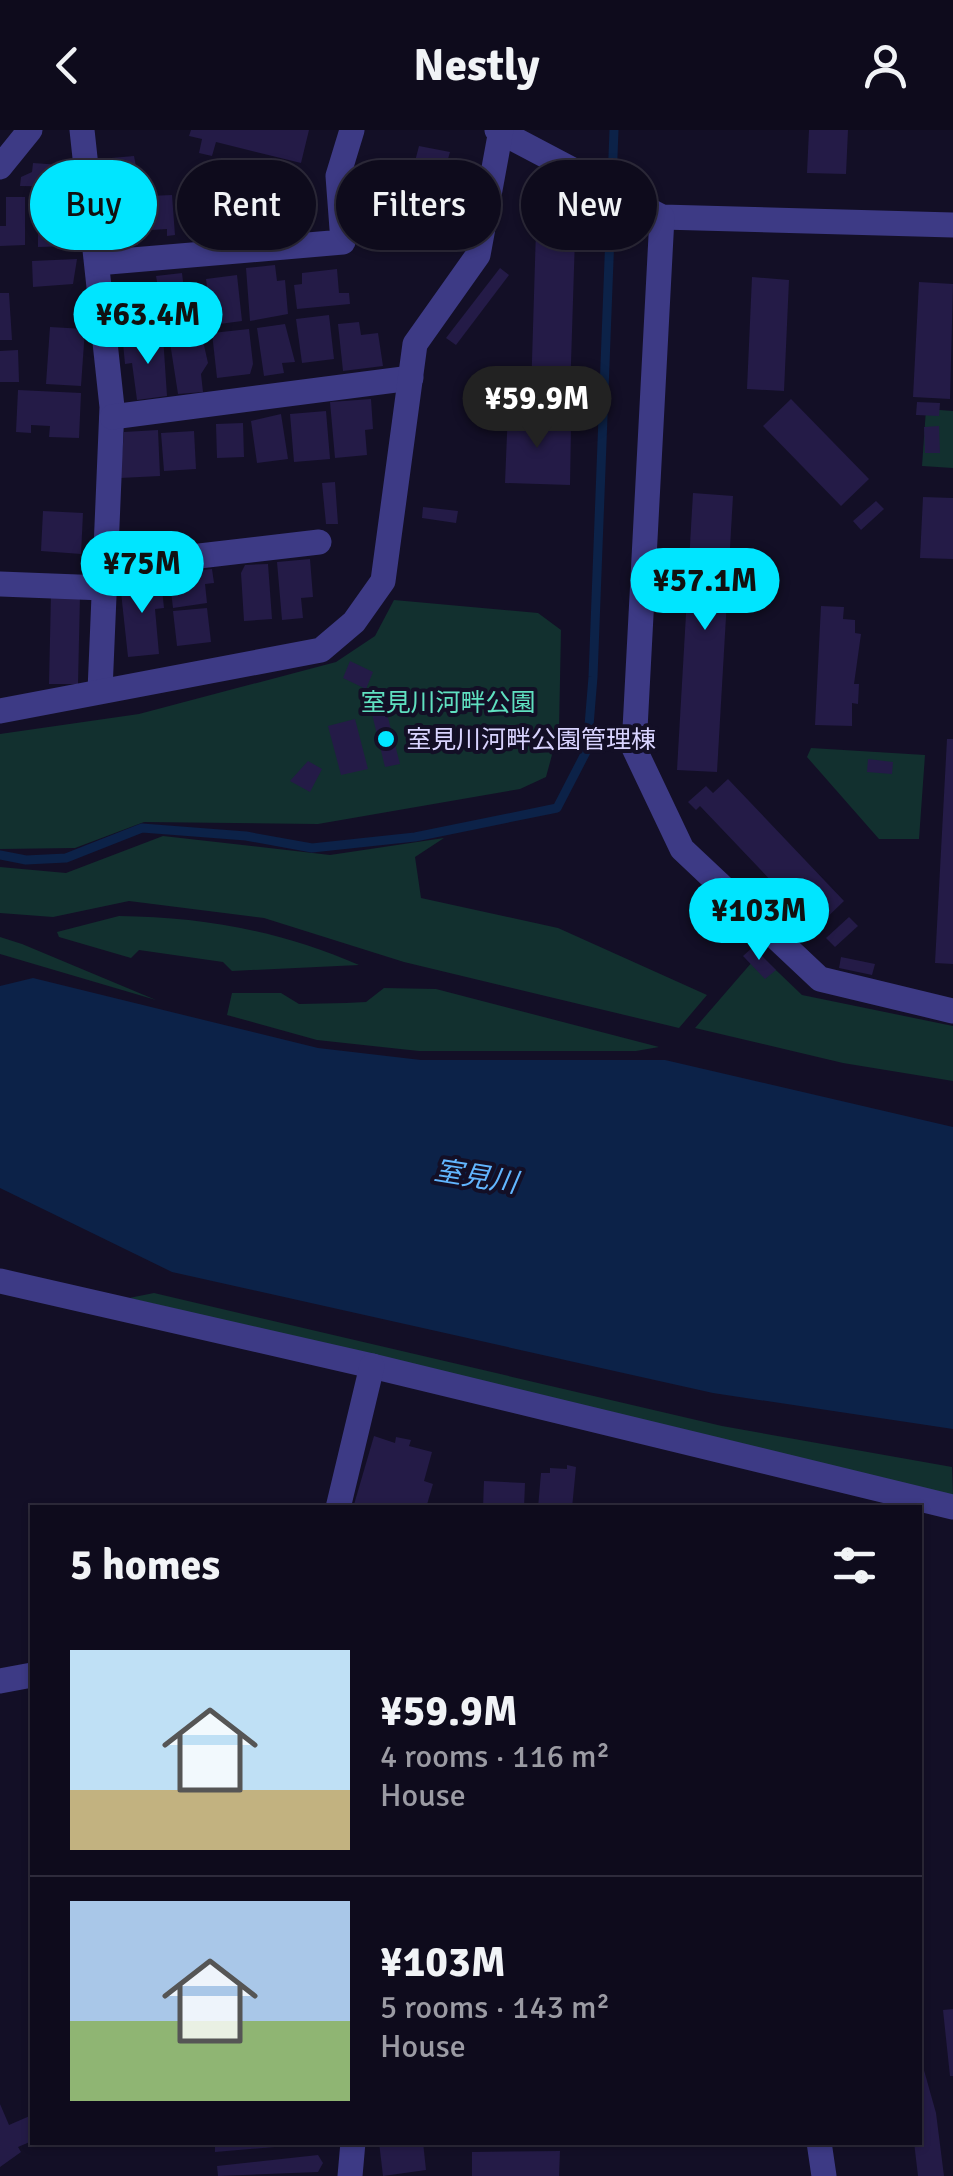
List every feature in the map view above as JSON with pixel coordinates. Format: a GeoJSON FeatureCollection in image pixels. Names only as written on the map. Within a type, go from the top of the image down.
{"type":"FeatureCollection","features":[{"type":"Feature","properties":{"kind":"street"},"geometry":{"type":"LineString","coordinates":[[0,167],[30,130]]}},
{"type":"Feature","properties":{"kind":"street"},"geometry":{"type":"LineString","coordinates":[[82,130],[112,417],[100,691]]}},
{"type":"Feature","properties":{"kind":"street"},"geometry":{"type":"LineString","coordinates":[[96,263],[343,242],[338,176],[352,130]]}},
{"type":"Feature","properties":{"kind":"street"},"geometry":{"type":"LineString","coordinates":[[0,711],[321,650],[354,622],[383,581],[415,344],[478,255],[500,130],[593,179],[624,200],[662,216],[953,225]]}},
{"type":"Feature","properties":{"kind":"street"},"geometry":{"type":"LineString","coordinates":[[662,216],[634,748],[682,849],[820,979],[953,1010]]}},
{"type":"Feature","properties":{"kind":"street"},"geometry":{"type":"LineString","coordinates":[[112,417],[410,378]]}},
{"type":"Feature","properties":{"kind":"street"},"geometry":{"type":"LineString","coordinates":[[0,584],[105,577],[319,542]]}},
{"type":"Feature","properties":{"kind":"street"},"geometry":{"type":"LineString","coordinates":[[0,1282],[372,1366],[953,1507]]}},
{"type":"Feature","properties":{"kind":"street"},"geometry":{"type":"LineString","coordinates":[[339,1505],[372,1366]]}},
{"type":"Feature","properties":{"kind":"street"},"geometry":{"type":"LineString","coordinates":[[0,1681],[30,1675]]}},
{"type":"Feature","properties":{"kind":"street"},"geometry":{"type":"LineString","coordinates":[[350,2176],[353,2145]]}},
{"type":"Feature","properties":{"kind":"street"},"geometry":{"type":"LineString","coordinates":[[819,2145],[824,2176]]}},
{"type":"Feature","properties":{"kind":"green space"},"geometry":{"type":"Polygon","coordinates":[[[926,409],[953,411],[953,468],[922,466],[926,409]]]}},
{"type":"Feature","properties":{"kind":"green space","name":"室見川河畔公園"},"geometry":{"type":"Polygon","coordinates":[[[394,600],[538,613],[561,630],[559,729],[546,777],[520,789],[318,824],[144,822],[75,848],[0,849],[0,734],[139,714],[336,662],[375,636],[394,600]]]}},
{"type":"Feature","properties":{"kind":"green space"},"geometry":{"type":"Polygon","coordinates":[[[811,748],[925,755],[919,839],[879,839],[807,757],[811,748]]]}},
{"type":"Feature","properties":{"kind":"green space"},"geometry":{"type":"Polygon","coordinates":[[[163,836],[330,855],[444,838],[415,857],[421,898],[558,928],[707,995],[679,1028],[404,962],[264,918],[129,901],[53,917],[0,913],[0,867],[66,873],[163,836]]]}},
{"type":"Feature","properties":{"kind":"green space"},"geometry":{"type":"Polygon","coordinates":[[[119,916],[181,919],[241,928],[300,943],[359,965],[232,971],[223,962],[139,950],[131,958],[59,937],[57,932],[119,916]]]}},
{"type":"Feature","properties":{"kind":"green space"},"geometry":{"type":"Polygon","coordinates":[[[0,937],[22,944],[156,1000],[0,954],[0,937]]]}},
{"type":"Feature","properties":{"kind":"green space"},"geometry":{"type":"Polygon","coordinates":[[[759,954],[802,995],[953,1026],[953,1081],[843,1063],[695,1028],[759,954]]]}},
{"type":"Feature","properties":{"kind":"green space"},"geometry":{"type":"Polygon","coordinates":[[[384,988],[436,989],[659,1047],[636,1051],[419,1051],[317,1040],[227,1015],[232,993],[281,993],[299,1004],[346,1003],[366,1002],[384,988]]]}},
{"type":"Feature","properties":{"kind":"green space"},"geometry":{"type":"Polygon","coordinates":[[[154,1293],[722,1426],[952,1467],[953,1496],[129,1298],[154,1293]]]}},
{"type":"Feature","properties":{"kind":"water","name":"室見川"},"geometry":{"type":"Polygon","coordinates":[[[33,978],[318,1048],[421,1060],[665,1060],[953,1127],[953,1429],[713,1393],[172,1272],[0,1188],[0,986],[33,978]]]}},
{"type":"Feature","properties":{"kind":"building"},"geometry":{"type":"Polygon","coordinates":[[[191,130],[309,130],[302,160],[216,142],[212,156],[199,153],[202,139],[189,136],[191,130]]]}},
{"type":"Feature","properties":{"kind":"building"},"geometry":{"type":"Polygon","coordinates":[[[809,130],[848,130],[846,174],[807,173],[809,130]]]}},
{"type":"Feature","properties":{"kind":"building"},"geometry":{"type":"Polygon","coordinates":[[[419,146],[450,152],[448,159],[453,160],[415,160],[419,146]]]}},
{"type":"Feature","properties":{"kind":"building"},"geometry":{"type":"Polygon","coordinates":[[[134,156],[135,160],[100,160],[134,156]]]}},
{"type":"Feature","properties":{"kind":"building"},"geometry":{"type":"Polygon","coordinates":[[[30,173],[30,186],[20,186],[21,177],[30,173]]]}},
{"type":"Feature","properties":{"kind":"building"},"geometry":{"type":"Polygon","coordinates":[[[172,195],[175,235],[167,236],[167,229],[157,230],[157,196],[172,195]]]}},
{"type":"Feature","properties":{"kind":"building"},"geometry":{"type":"Polygon","coordinates":[[[6,197],[25,197],[25,245],[0,246],[0,226],[6,226],[6,197]]]}},
{"type":"Feature","properties":{"kind":"building"},"geometry":{"type":"Polygon","coordinates":[[[535,250],[575,250],[570,395],[531,394],[535,250]]]}},
{"type":"Feature","properties":{"kind":"building"},"geometry":{"type":"Polygon","coordinates":[[[77,259],[73,284],[33,287],[32,261],[77,259]]]}},
{"type":"Feature","properties":{"kind":"building"},"geometry":{"type":"Polygon","coordinates":[[[275,265],[277,281],[285,280],[288,314],[250,321],[246,268],[275,265]]]}},
{"type":"Feature","properties":{"kind":"building"},"geometry":{"type":"Polygon","coordinates":[[[500,268],[509,275],[456,345],[446,338],[500,268]]]}},
{"type":"Feature","properties":{"kind":"building"},"geometry":{"type":"Polygon","coordinates":[[[337,269],[339,293],[349,293],[350,304],[297,309],[294,285],[302,284],[302,273],[337,269]]]}},
{"type":"Feature","properties":{"kind":"building"},"geometry":{"type":"Polygon","coordinates":[[[182,273],[184,290],[199,288],[204,328],[166,333],[156,276],[182,273]]]}},
{"type":"Feature","properties":{"kind":"building"},"geometry":{"type":"Polygon","coordinates":[[[237,275],[242,321],[212,325],[206,279],[237,275]]]}},
{"type":"Feature","properties":{"kind":"building"},"geometry":{"type":"Polygon","coordinates":[[[752,277],[789,280],[784,391],[747,389],[752,277]]]}},
{"type":"Feature","properties":{"kind":"building"},"geometry":{"type":"Polygon","coordinates":[[[919,282],[953,284],[950,399],[913,397],[919,282]]]}},
{"type":"Feature","properties":{"kind":"building"},"geometry":{"type":"Polygon","coordinates":[[[153,289],[158,332],[125,335],[120,293],[153,289]]]}},
{"type":"Feature","properties":{"kind":"building"},"geometry":{"type":"Polygon","coordinates":[[[0,293],[9,293],[12,340],[0,340],[0,293]]]}},
{"type":"Feature","properties":{"kind":"building"},"geometry":{"type":"Polygon","coordinates":[[[329,315],[334,359],[302,363],[296,319],[329,315]]]}},
{"type":"Feature","properties":{"kind":"building"},"geometry":{"type":"Polygon","coordinates":[[[359,322],[361,335],[378,333],[383,366],[343,371],[338,324],[359,322]]]}},
{"type":"Feature","properties":{"kind":"building"},"geometry":{"type":"Polygon","coordinates":[[[285,324],[295,362],[282,363],[284,373],[264,376],[257,328],[285,324]]]}},
{"type":"Feature","properties":{"kind":"building"},"geometry":{"type":"Polygon","coordinates":[[[50,327],[85,329],[81,386],[46,384],[50,327]]]}},
{"type":"Feature","properties":{"kind":"building"},"geometry":{"type":"Polygon","coordinates":[[[249,329],[253,364],[250,374],[217,378],[212,333],[249,329]]]}},
{"type":"Feature","properties":{"kind":"building"},"geometry":{"type":"Polygon","coordinates":[[[201,332],[208,363],[201,374],[203,392],[178,394],[169,336],[201,332]]]}},
{"type":"Feature","properties":{"kind":"building"},"geometry":{"type":"Polygon","coordinates":[[[163,336],[167,396],[137,400],[132,363],[125,364],[123,343],[163,336]]]}},
{"type":"Feature","properties":{"kind":"building"},"geometry":{"type":"Polygon","coordinates":[[[18,350],[19,382],[0,382],[0,351],[18,350]]]}},
{"type":"Feature","properties":{"kind":"building"},"geometry":{"type":"Polygon","coordinates":[[[18,390],[81,393],[79,438],[49,437],[50,426],[31,425],[31,433],[16,432],[18,390]]]}},
{"type":"Feature","properties":{"kind":"building"},"geometry":{"type":"Polygon","coordinates":[[[371,399],[373,429],[365,430],[367,455],[335,458],[330,402],[371,399]]]}},
{"type":"Feature","properties":{"kind":"building"},"geometry":{"type":"Polygon","coordinates":[[[791,399],[869,479],[841,506],[763,426],[791,399]]]}},
{"type":"Feature","properties":{"kind":"building"},"geometry":{"type":"Polygon","coordinates":[[[917,402],[940,403],[939,416],[916,415],[917,402]]]}},
{"type":"Feature","properties":{"kind":"building"},"geometry":{"type":"Polygon","coordinates":[[[508,410],[538,411],[538,425],[571,426],[570,485],[505,483],[508,410]]]}},
{"type":"Feature","properties":{"kind":"building"},"geometry":{"type":"Polygon","coordinates":[[[326,411],[330,459],[294,462],[290,414],[326,411]]]}},
{"type":"Feature","properties":{"kind":"building"},"geometry":{"type":"Polygon","coordinates":[[[281,414],[288,459],[257,463],[251,421],[281,414]]]}},
{"type":"Feature","properties":{"kind":"building"},"geometry":{"type":"Polygon","coordinates":[[[243,423],[244,457],[217,458],[216,424],[243,423]]]}},
{"type":"Feature","properties":{"kind":"building"},"geometry":{"type":"Polygon","coordinates":[[[939,426],[940,453],[925,453],[924,427],[939,426]]]}},
{"type":"Feature","properties":{"kind":"building"},"geometry":{"type":"Polygon","coordinates":[[[158,430],[160,476],[120,478],[124,432],[158,430]]]}},
{"type":"Feature","properties":{"kind":"building"},"geometry":{"type":"Polygon","coordinates":[[[194,431],[196,469],[164,471],[161,433],[194,431]]]}},
{"type":"Feature","properties":{"kind":"building"},"geometry":{"type":"Polygon","coordinates":[[[335,482],[338,524],[326,524],[322,483],[335,482]]]}},
{"type":"Feature","properties":{"kind":"building"},"geometry":{"type":"Polygon","coordinates":[[[693,493],[733,496],[717,772],[677,770],[693,493]]]}},
{"type":"Feature","properties":{"kind":"building"},"geometry":{"type":"Polygon","coordinates":[[[923,497],[953,498],[953,559],[920,558],[923,497]]]}},
{"type":"Feature","properties":{"kind":"building"},"geometry":{"type":"Polygon","coordinates":[[[876,501],[884,509],[861,530],[853,521],[876,501]]]}},
{"type":"Feature","properties":{"kind":"building"},"geometry":{"type":"Polygon","coordinates":[[[423,507],[458,511],[456,523],[422,518],[423,507]]]}},
{"type":"Feature","properties":{"kind":"building"},"geometry":{"type":"Polygon","coordinates":[[[43,511],[83,513],[81,554],[41,551],[43,511]]]}},
{"type":"Feature","properties":{"kind":"building"},"geometry":{"type":"Polygon","coordinates":[[[310,559],[313,597],[301,598],[303,618],[282,620],[277,562],[310,559]]]}},
{"type":"Feature","properties":{"kind":"building"},"geometry":{"type":"Polygon","coordinates":[[[268,564],[272,619],[244,621],[241,573],[245,565],[268,564]]]}},
{"type":"Feature","properties":{"kind":"building"},"geometry":{"type":"Polygon","coordinates":[[[212,569],[214,583],[205,584],[207,603],[173,608],[169,574],[212,569]]]}},
{"type":"Feature","properties":{"kind":"building"},"geometry":{"type":"Polygon","coordinates":[[[161,579],[164,608],[155,609],[159,654],[128,657],[120,583],[161,579]]]}},
{"type":"Feature","properties":{"kind":"building"},"geometry":{"type":"Polygon","coordinates":[[[51,594],[80,595],[78,684],[49,684],[51,594]]]}},
{"type":"Feature","properties":{"kind":"building"},"geometry":{"type":"Polygon","coordinates":[[[821,606],[844,607],[843,619],[855,620],[855,633],[861,634],[854,684],[859,684],[858,704],[852,703],[852,726],[815,725],[821,606]]]}},
{"type":"Feature","properties":{"kind":"building"},"geometry":{"type":"Polygon","coordinates":[[[207,608],[211,642],[177,646],[173,611],[207,608]]]}},
{"type":"Feature","properties":{"kind":"building"},"geometry":{"type":"Polygon","coordinates":[[[350,661],[373,672],[366,689],[343,678],[350,661]]]}},
{"type":"Feature","properties":{"kind":"building","name":"室見川河畔公園管理棟"},"geometry":{"type":"Polygon","coordinates":[[[386,710],[400,764],[385,767],[372,714],[386,710]]]}},
{"type":"Feature","properties":{"kind":"building"},"geometry":{"type":"Polygon","coordinates":[[[355,719],[368,769],[341,775],[328,726],[355,719]]]}},
{"type":"Feature","properties":{"kind":"building"},"geometry":{"type":"Polygon","coordinates":[[[947,739],[953,739],[953,964],[935,963],[947,739]]]}},
{"type":"Feature","properties":{"kind":"building"},"geometry":{"type":"Polygon","coordinates":[[[868,759],[893,762],[892,774],[867,772],[868,759]]]}},
{"type":"Feature","properties":{"kind":"building"},"geometry":{"type":"Polygon","coordinates":[[[308,761],[322,769],[310,792],[290,781],[308,761]]]}},
{"type":"Feature","properties":{"kind":"building"},"geometry":{"type":"Polygon","coordinates":[[[728,779],[844,901],[816,928],[700,806],[696,810],[688,802],[706,786],[713,793],[728,779]]]}},
{"type":"Feature","properties":{"kind":"building"},"geometry":{"type":"Polygon","coordinates":[[[849,917],[858,926],[835,947],[826,938],[849,917]]]}},
{"type":"Feature","properties":{"kind":"building"},"geometry":{"type":"Polygon","coordinates":[[[753,947],[776,970],[765,979],[743,956],[753,947]]]}},
{"type":"Feature","properties":{"kind":"building"},"geometry":{"type":"Polygon","coordinates":[[[841,957],[875,964],[872,975],[839,968],[841,957]]]}},
{"type":"Feature","properties":{"kind":"building"},"geometry":{"type":"Polygon","coordinates":[[[374,1436],[395,1443],[396,1437],[411,1440],[409,1446],[432,1452],[424,1481],[433,1484],[427,1505],[354,1505],[374,1436]]]}},
{"type":"Feature","properties":{"kind":"building"},"geometry":{"type":"Polygon","coordinates":[[[567,1465],[576,1467],[572,1505],[538,1505],[541,1473],[550,1473],[550,1468],[567,1469],[567,1465]]]}},
{"type":"Feature","properties":{"kind":"building"},"geometry":{"type":"Polygon","coordinates":[[[484,1481],[525,1483],[524,1505],[483,1505],[484,1481]]]}},
{"type":"Feature","properties":{"kind":"building"},"geometry":{"type":"Polygon","coordinates":[[[953,2009],[953,2076],[950,2076],[943,2010],[953,2009]]]}},
{"type":"Feature","properties":{"kind":"building"},"geometry":{"type":"Polygon","coordinates":[[[922,2063],[936,2113],[944,2176],[918,2176],[914,2145],[922,2145],[922,2063]]]}},
{"type":"Feature","properties":{"kind":"building"},"geometry":{"type":"Polygon","coordinates":[[[0,2104],[9,2125],[30,2116],[30,2142],[18,2147],[21,2152],[0,2167],[0,2104]]]}},
{"type":"Feature","properties":{"kind":"building"},"geometry":{"type":"Polygon","coordinates":[[[215,2145],[299,2145],[215,2152],[215,2145]]]}},
{"type":"Feature","properties":{"kind":"building"},"geometry":{"type":"Polygon","coordinates":[[[379,2145],[423,2145],[426,2170],[383,2176],[379,2145]]]}},
{"type":"Feature","properties":{"kind":"building"},"geometry":{"type":"Polygon","coordinates":[[[560,2151],[559,2176],[472,2176],[472,2152],[560,2151]]]}},
{"type":"Feature","properties":{"kind":"building"},"geometry":{"type":"Polygon","coordinates":[[[318,2155],[323,2163],[318,2172],[218,2176],[217,2166],[318,2155]]]}},
{"type":"Feature","properties":{"kind":"waterway"},"geometry":{"type":"LineString","coordinates":[[0,855],[26,860],[66,858],[142,828],[246,836],[312,848],[415,837],[557,808],[587,750],[614,130]]}},
{"type":"Feature","properties":{"kind":"place","name":"室見川河畔公園管理棟"},"geometry":{"type":"Point","coordinates":[386,739]}}]}
